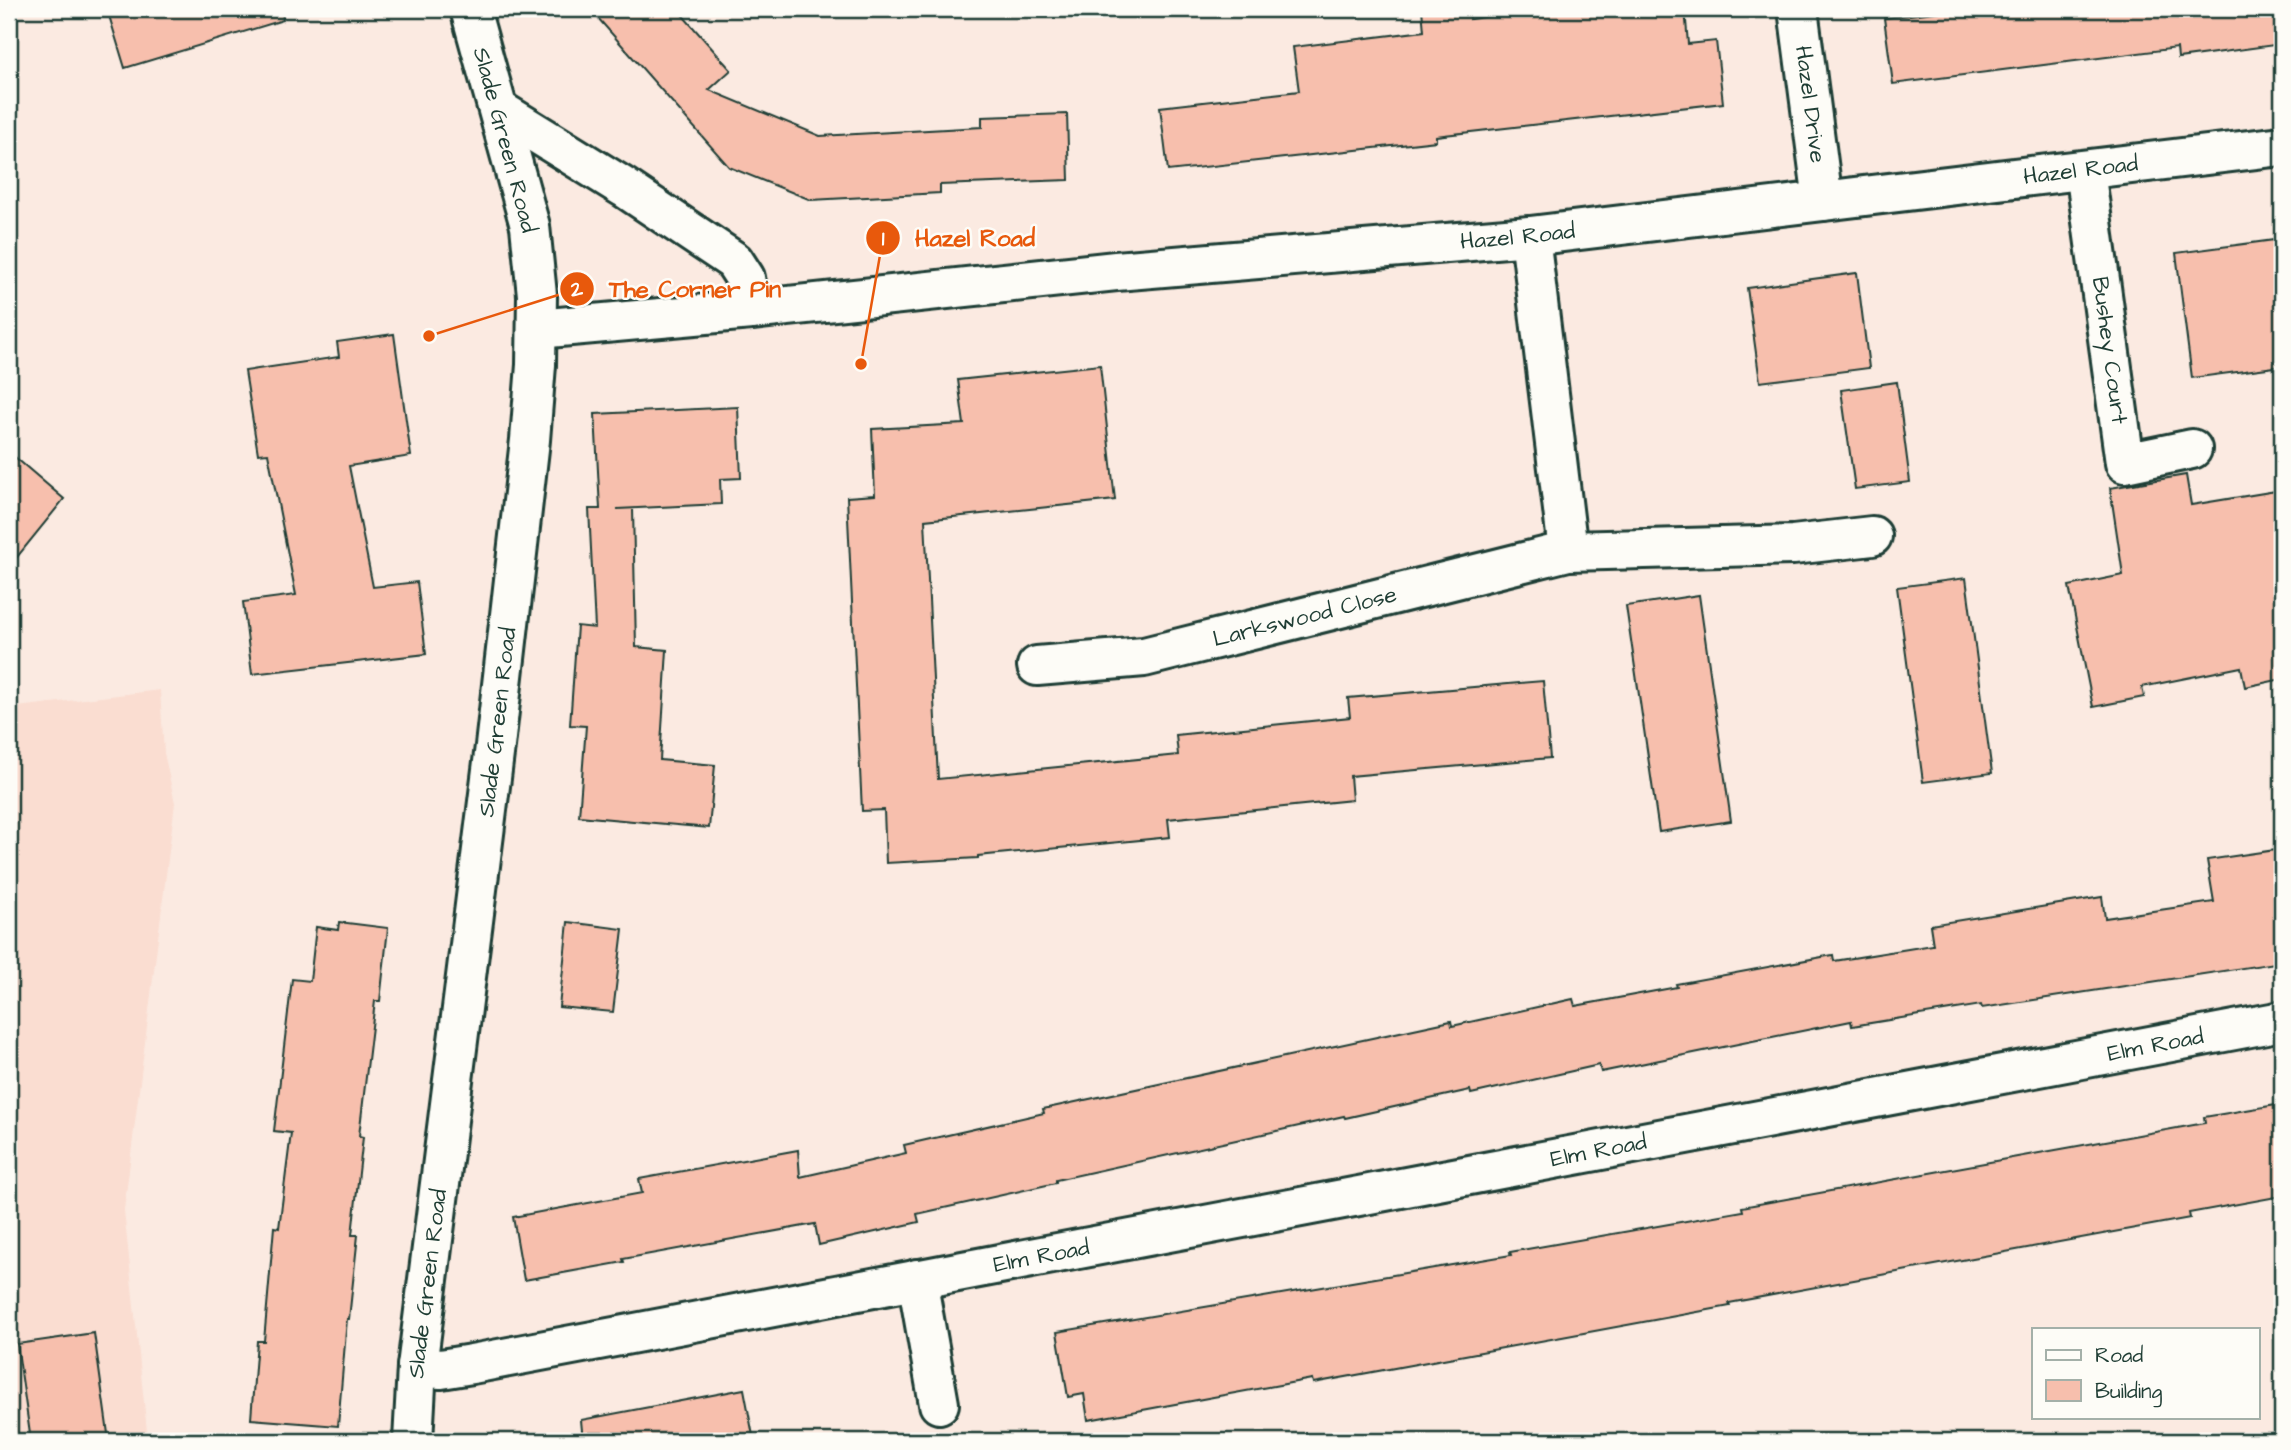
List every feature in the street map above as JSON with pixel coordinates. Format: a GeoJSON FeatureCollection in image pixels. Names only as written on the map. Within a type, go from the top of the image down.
{"type":"FeatureCollection","features":[{"type":"Feature","properties":{"kind":"street","name":"Slade Green Road"},"geometry":{"type":"LineString","coordinates":[[413,1441],[417,1367],[499,712],[530,440],[537,329],[536,277],[530,226],[470,9]]}},
{"type":"Feature","properties":{"kind":"street","name":"Hazel Drive"},"geometry":{"type":"LineString","coordinates":[[1798,9],[1823,201]]}},
{"type":"Feature","properties":{"kind":"street"},"geometry":{"type":"LineString","coordinates":[[499,110],[625,188],[734,261],[745,278],[751,310]]}},
{"type":"Feature","properties":{"kind":"street","name":"Hazel Road"},"geometry":{"type":"LineString","coordinates":[[537,329],[751,310],[1116,271],[1530,236],[2282,146]]}},
{"type":"Feature","properties":{"kind":"street","name":"Bushey Court"},"geometry":{"type":"LineString","coordinates":[[2085,170],[2125,463],[2192,449]]}},
{"type":"Feature","properties":{"kind":"street"},"geometry":{"type":"LineString","coordinates":[[1530,236],[1568,551]]}},
{"type":"Feature","properties":{"kind":"street","name":"Larkswood Close"},"geometry":{"type":"LineString","coordinates":[[1037,666],[1144,657],[1568,551],[1793,545],[1872,536]]}},
{"type":"Feature","properties":{"kind":"street","name":"Elm Road"},"geometry":{"type":"LineString","coordinates":[[417,1367],[441,1369],[472,1364],[2282,1021]]}},
{"type":"Feature","properties":{"kind":"street"},"geometry":{"type":"LineString","coordinates":[[916,1279],[939,1404]]}},
{"type":"Feature","properties":{"kind":"shaded area"},"geometry":{"type":"Polygon","coordinates":[[[160,690],[164,753],[175,803],[124,1210],[148,1441],[9,1441],[9,708],[160,690]]]}},
{"type":"Feature","properties":{"kind":"building"},"geometry":{"type":"Polygon","coordinates":[[[107,9],[282,9],[283,20],[125,68],[107,9]]]}},
{"type":"Feature","properties":{"kind":"building"},"geometry":{"type":"Polygon","coordinates":[[[590,9],[677,9],[731,70],[709,90],[820,136],[982,127],[982,117],[1067,114],[1069,180],[940,185],[940,193],[811,200],[729,167],[590,9]]]}},
{"type":"Feature","properties":{"kind":"building"},"geometry":{"type":"Polygon","coordinates":[[[1422,9],[1469,9],[1470,19],[1542,9],[1685,9],[1688,44],[1716,41],[1723,103],[1436,136],[1436,141],[1168,171],[1160,107],[1299,91],[1293,47],[1424,31],[1422,9]]]}},
{"type":"Feature","properties":{"kind":"building"},"geometry":{"type":"Polygon","coordinates":[[[1961,9],[2282,9],[2282,44],[2178,58],[2177,48],[1893,84],[1884,18],[1961,9]]]}},
{"type":"Feature","properties":{"kind":"building"},"geometry":{"type":"Polygon","coordinates":[[[2282,239],[2282,366],[2192,378],[2176,253],[2282,239]]]}},
{"type":"Feature","properties":{"kind":"building"},"geometry":{"type":"Polygon","coordinates":[[[1857,273],[1869,368],[1760,382],[1747,288],[1857,273]]]}},
{"type":"Feature","properties":{"kind":"building"},"geometry":{"type":"Polygon","coordinates":[[[394,334],[411,456],[349,466],[373,587],[417,582],[426,654],[252,674],[243,602],[296,595],[268,453],[258,454],[245,371],[339,357],[337,342],[394,334]]]}},
{"type":"Feature","properties":{"kind":"building"},"geometry":{"type":"Polygon","coordinates":[[[1100,365],[1115,500],[925,520],[938,779],[1178,755],[1176,735],[1350,717],[1348,698],[1543,681],[1550,758],[1350,776],[1352,800],[1168,819],[1170,837],[978,858],[886,863],[884,810],[862,811],[847,497],[875,495],[872,429],[964,424],[958,380],[1100,365]]]}},
{"type":"Feature","properties":{"kind":"building"},"geometry":{"type":"Polygon","coordinates":[[[1897,382],[1910,482],[1855,489],[1841,390],[1897,382]]]}},
{"type":"Feature","properties":{"kind":"building"},"geometry":{"type":"Polygon","coordinates":[[[738,407],[741,478],[720,479],[721,504],[617,509],[633,509],[636,647],[667,650],[660,760],[715,765],[709,828],[579,816],[586,726],[570,725],[577,626],[595,628],[589,509],[600,509],[595,414],[738,407]]]}},
{"type":"Feature","properties":{"kind":"building"},"geometry":{"type":"Polygon","coordinates":[[[9,452],[64,499],[9,567],[9,452]]]}},
{"type":"Feature","properties":{"kind":"building"},"geometry":{"type":"Polygon","coordinates":[[[2186,475],[2191,505],[2282,490],[2282,679],[2245,687],[2241,667],[2142,687],[2144,697],[2093,707],[2069,586],[2123,575],[2110,488],[2186,475]]]}},
{"type":"Feature","properties":{"kind":"building"},"geometry":{"type":"Polygon","coordinates":[[[1966,578],[1992,773],[1923,782],[1897,587],[1966,578]]]}},
{"type":"Feature","properties":{"kind":"building"},"geometry":{"type":"Polygon","coordinates":[[[1699,595],[1731,821],[1659,832],[1626,606],[1699,595]]]}},
{"type":"Feature","properties":{"kind":"building"},"geometry":{"type":"Polygon","coordinates":[[[2282,849],[2282,962],[1852,1026],[1851,1021],[1601,1072],[1599,1065],[1471,1094],[1470,1090],[1345,1118],[1344,1116],[1056,1180],[1056,1183],[917,1214],[919,1222],[819,1245],[815,1224],[524,1280],[513,1217],[642,1193],[639,1179],[798,1150],[800,1177],[906,1153],[904,1145],[1044,1113],[1043,1109],[1451,1021],[1452,1026],[1573,999],[1575,1006],[1833,955],[1834,961],[1933,945],[1930,925],[2102,897],[2105,918],[2214,902],[2207,860],[2282,849]]]}},
{"type":"Feature","properties":{"kind":"building"},"geometry":{"type":"Polygon","coordinates":[[[339,922],[388,928],[380,1001],[375,1001],[359,1136],[363,1137],[352,1235],[358,1235],[347,1319],[338,1426],[251,1419],[257,1341],[264,1341],[274,1227],[279,1228],[291,1133],[274,1131],[292,979],[310,981],[316,927],[338,930],[339,922]]]}},
{"type":"Feature","properties":{"kind":"building"},"geometry":{"type":"Polygon","coordinates":[[[568,922],[623,929],[613,1012],[559,1007],[568,922]]]}},
{"type":"Feature","properties":{"kind":"building"},"geometry":{"type":"Polygon","coordinates":[[[2282,1104],[2282,1196],[2189,1213],[2190,1218],[1313,1383],[1312,1379],[1088,1420],[1084,1394],[1068,1397],[1057,1332],[1511,1255],[1510,1252],[1743,1211],[1742,1207],[2205,1123],[2204,1117],[2282,1104]]]}},
{"type":"Feature","properties":{"kind":"building"},"geometry":{"type":"Polygon","coordinates":[[[94,1333],[109,1441],[31,1441],[17,1344],[94,1333]]]}},
{"type":"Feature","properties":{"kind":"building"},"geometry":{"type":"Polygon","coordinates":[[[744,1389],[754,1441],[583,1441],[581,1420],[744,1389]]]}},
{"type":"Feature","properties":{"kind":"place","name":"The Corner Pin"},"geometry":{"type":"Point","coordinates":[429,336]}},
{"type":"Feature","properties":{"kind":"place","name":"Hazel Road"},"geometry":{"type":"Point","coordinates":[861,364]}}]}
